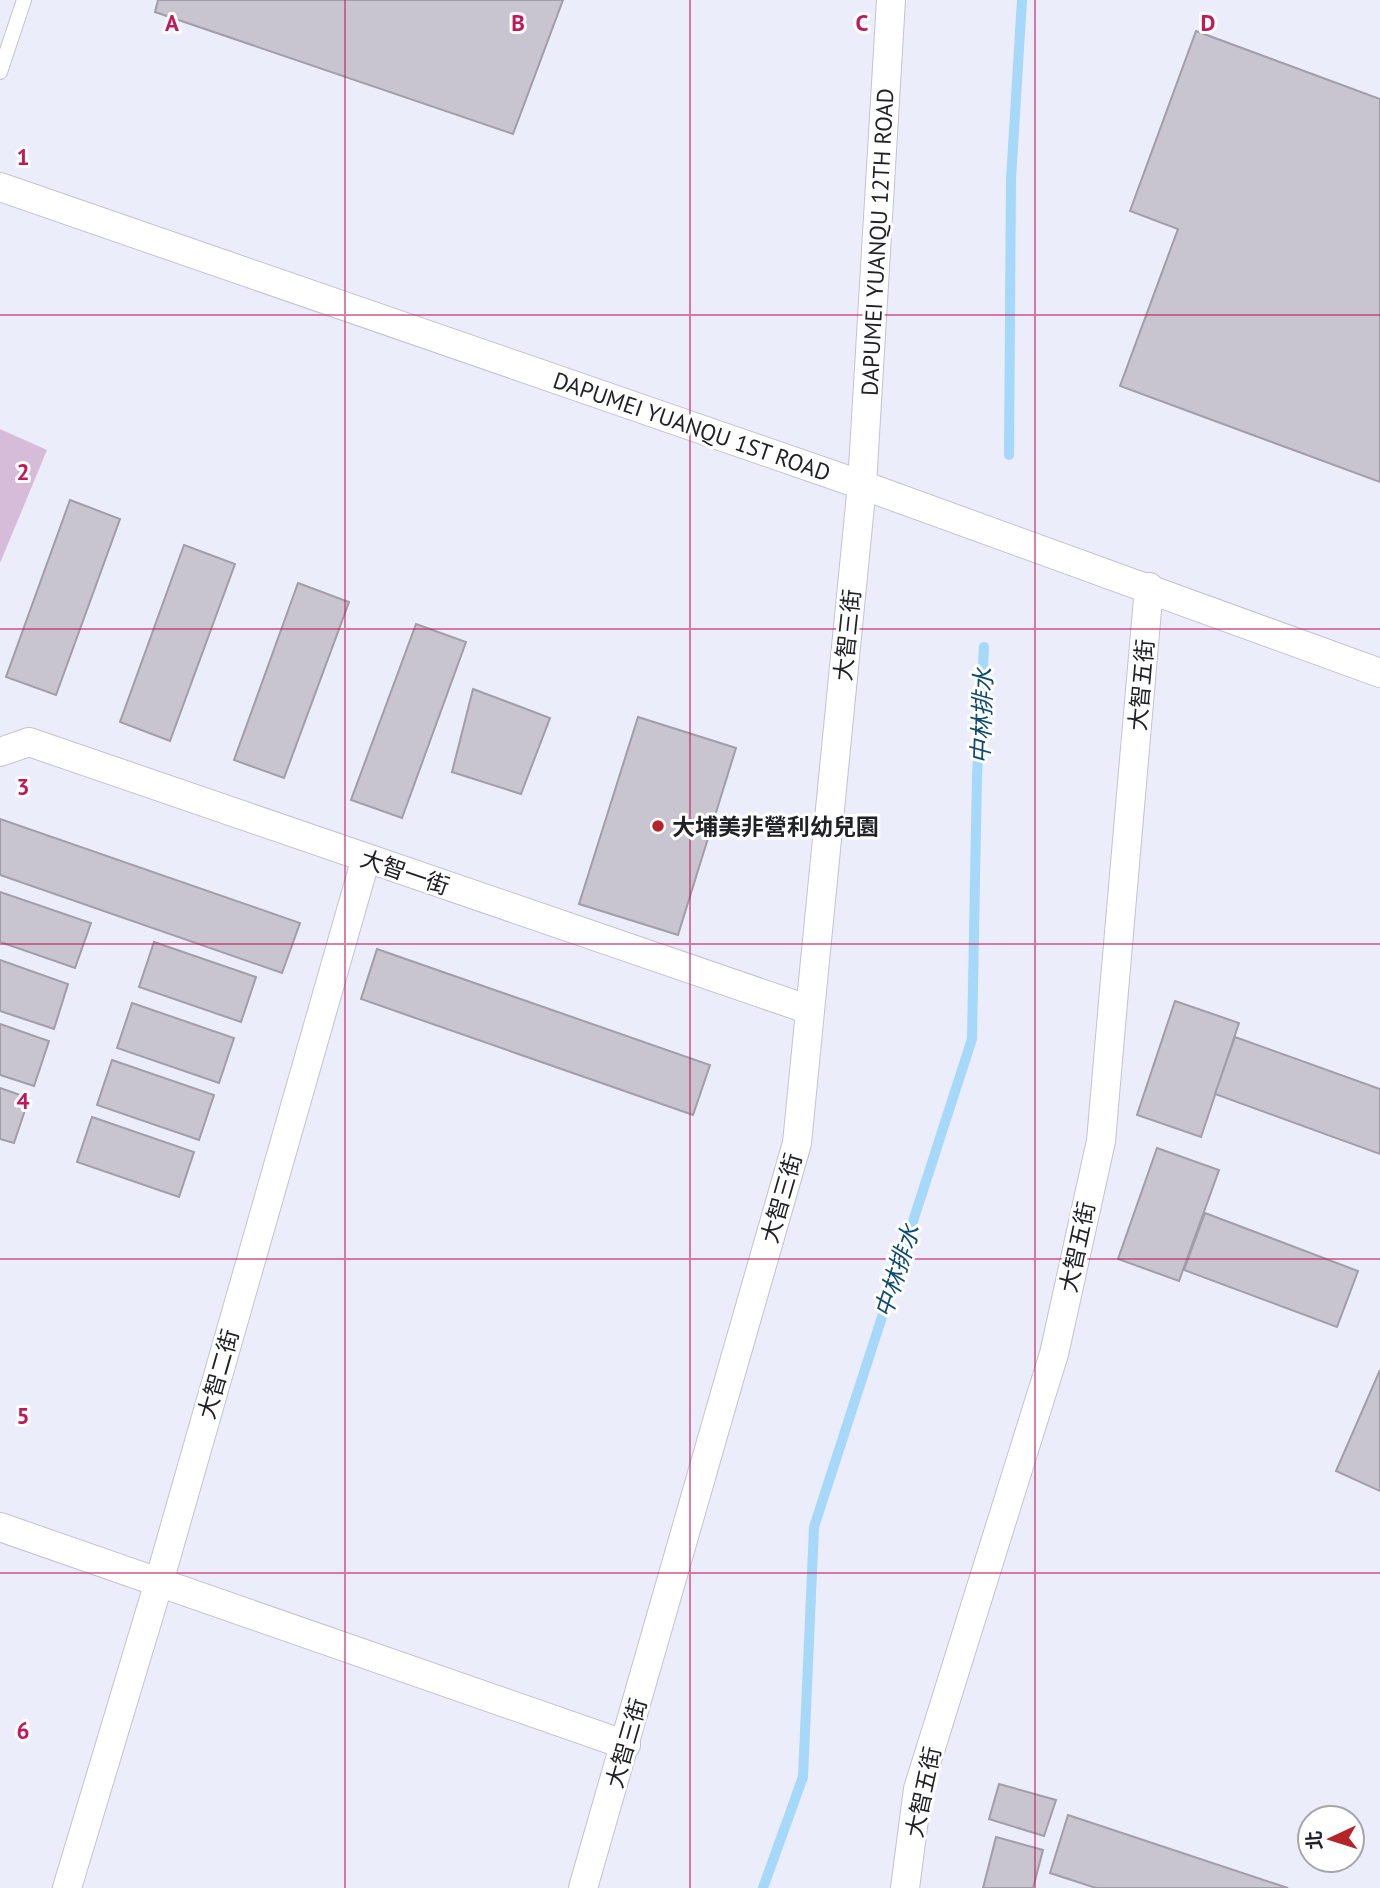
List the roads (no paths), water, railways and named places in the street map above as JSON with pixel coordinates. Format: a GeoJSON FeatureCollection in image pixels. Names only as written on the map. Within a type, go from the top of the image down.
{"type":"FeatureCollection","features":[{"type":"Feature","properties":{"kind":"street","name":"DAPUMEI YUANQU 12TH ROAD"},"geometry":{"type":"LineString","coordinates":[[862,485],[891,0]]}},
{"type":"Feature","properties":{"kind":"street","name":"DAPUMEI YUANQU 1ST ROAD"},"geometry":{"type":"LineString","coordinates":[[0,187],[862,485],[1150,587],[1380,673]]}},
{"type":"Feature","properties":{"kind":"street","name":"大智三街"},"geometry":{"type":"LineString","coordinates":[[583,1888],[797,1143],[862,485]]}},
{"type":"Feature","properties":{"kind":"street","name":"大智五街"},"geometry":{"type":"LineString","coordinates":[[905,1888],[918,1789],[1054,1354],[1101,1141],[1150,587]]}},
{"type":"Feature","properties":{"kind":"street","name":"大智一街"},"geometry":{"type":"LineString","coordinates":[[0,752],[29,742],[810,1010]]}},
{"type":"Feature","properties":{"kind":"street","name":"大智二街"},"geometry":{"type":"LineString","coordinates":[[67,1888],[159,1582],[366,858]]}},
{"type":"Feature","properties":{"kind":"street"},"geometry":{"type":"LineString","coordinates":[[0,1527],[626,1745]]}},
{"type":"Feature","properties":{"kind":"lane"},"geometry":{"type":"LineString","coordinates":[[0,72],[4,50],[24,0]]}},
{"type":"Feature","properties":{"kind":"waterway"},"geometry":{"type":"LineString","coordinates":[[1009,455],[1011,179],[1022,0]]}},
{"type":"Feature","properties":{"kind":"waterway","name":"中林排水"},"geometry":{"type":"LineString","coordinates":[[763,1888],[803,1777],[814,1527],[972,1039],[977,776],[984,647]]}},
{"type":"Feature","properties":{"kind":"place","name":"大埔美非營利幼兒園"},"geometry":{"type":"Point","coordinates":[658,826]}}]}
